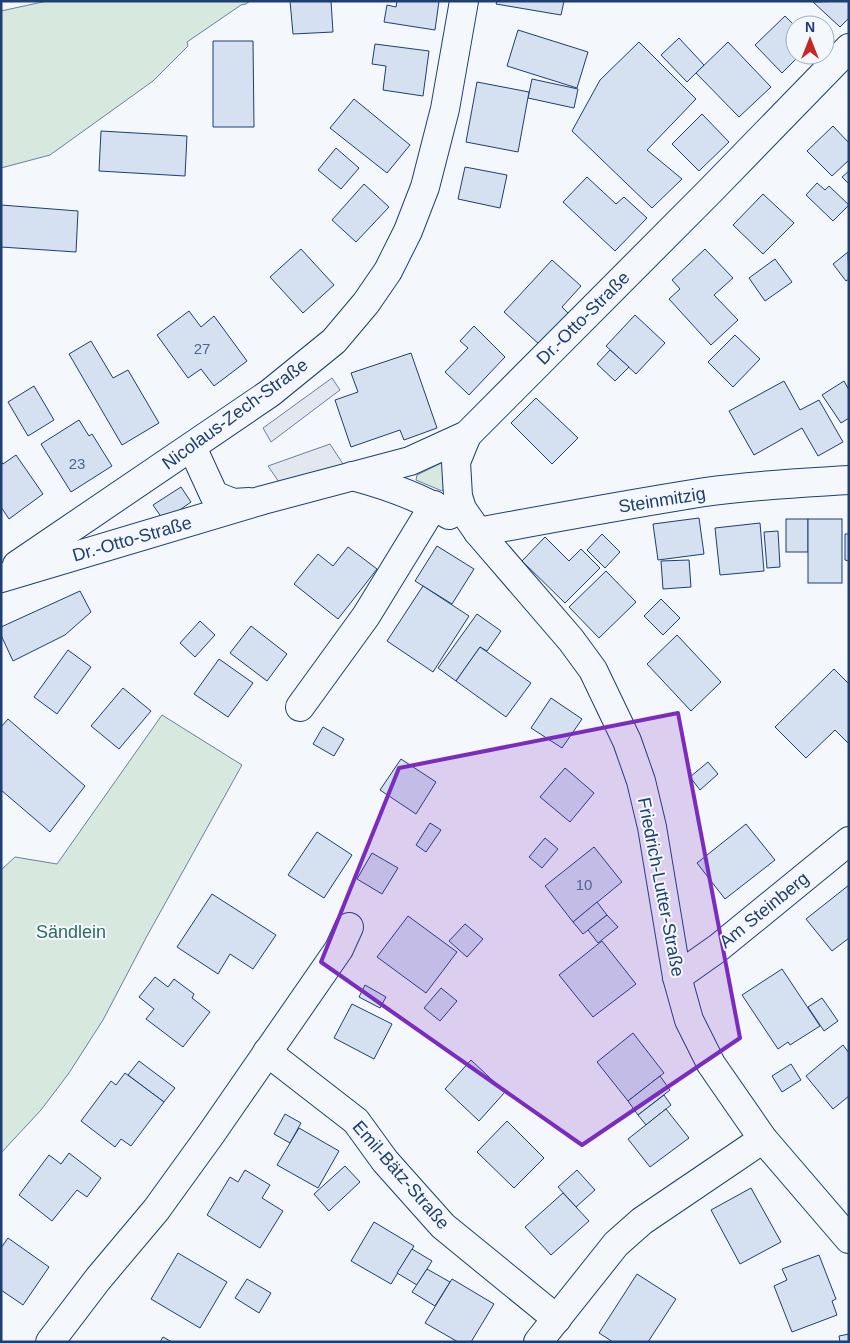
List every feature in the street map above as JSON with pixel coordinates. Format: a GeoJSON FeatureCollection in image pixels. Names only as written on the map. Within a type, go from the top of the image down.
{"type":"FeatureCollection","features":[{"type":"Feature","properties":{"kind":"street","name":"Nicolaus-Zech-Straße"},"geometry":{"type":"LineString","coordinates":[[1,577],[270,393],[334,341],[366,303],[388,271],[408,231],[425,187],[445,109],[464,1]]}},
{"type":"Feature","properties":{"kind":"street","name":"Dr.-Otto-Straße"},"geometry":{"type":"LineString","coordinates":[[1,577],[263,500],[410,460],[467,435],[849,48]]}},
{"type":"Feature","properties":{"kind":"street","name":"Friedrich-Lutter-Straße"},"geometry":{"type":"LineString","coordinates":[[467,435],[456,462],[458,496],[462,509],[478,532],[571,640],[593,670],[627,741],[641,781],[652,827],[677,977],[688,1020],[711,1064],[763,1139],[849,1239]]}},
{"type":"Feature","properties":{"kind":"street","name":"Dr.-Otto-Straße"},"geometry":{"type":"LineString","coordinates":[[192,446],[214,495],[233,503],[263,500]]}},
{"type":"Feature","properties":{"kind":"street","name":"Friedrich-Lutter-Straße"},"geometry":{"type":"LineString","coordinates":[[352,476],[389,486],[434,505],[478,532]]}},
{"type":"Feature","properties":{"kind":"street","name":"Steinmitzig"},"geometry":{"type":"LineString","coordinates":[[478,532],[706,492],[775,484],[849,480]]}},
{"type":"Feature","properties":{"kind":"street"},"geometry":{"type":"LineString","coordinates":[[300,707],[366,616],[434,505]]}},
{"type":"Feature","properties":{"kind":"street","name":"Am Steinberg"},"geometry":{"type":"LineString","coordinates":[[677,977],[718,948],[849,841]]}},
{"type":"Feature","properties":{"kind":"street"},"geometry":{"type":"LineString","coordinates":[[50,1342],[98,1279],[156,1210],[211,1134],[339,949],[349,927]]}},
{"type":"Feature","properties":{"kind":"street","name":"Emil-Bätz-Straße"},"geometry":{"type":"LineString","coordinates":[[268,1052],[356,1121],[385,1161],[443,1226],[557,1319]]}},
{"type":"Feature","properties":{"kind":"street"},"geometry":{"type":"LineString","coordinates":[[538,1342],[616,1244],[642,1221],[763,1139]]}},
{"type":"Feature","properties":{"kind":"highlighted area"},"geometry":{"type":"Polygon","coordinates":[[[678,713],[740,1038],[582,1145],[321,962],[399,768],[678,713]]]}},
{"type":"Feature","properties":{"kind":"green space"},"geometry":{"type":"Polygon","coordinates":[[[47,1],[250,1],[241,5],[187,42],[188,46],[153,81],[50,155],[1,168],[1,11],[47,1]]]}},
{"type":"Feature","properties":{"kind":"green space"},"geometry":{"type":"Polygon","coordinates":[[[443,462],[447,485],[442,491],[416,480],[417,475],[443,462]]]}},
{"type":"Feature","properties":{"kind":"green space","name":"Sändlein"},"geometry":{"type":"Polygon","coordinates":[[[162,715],[242,765],[147,936],[103,1020],[69,1073],[41,1110],[1,1153],[1,870],[15,857],[57,864],[162,715]]]}},
{"type":"Feature","properties":{"kind":"shaded area"},"geometry":{"type":"Polygon","coordinates":[[[332,378],[340,390],[271,442],[263,428],[332,378]]]}},
{"type":"Feature","properties":{"kind":"shaded area"},"geometry":{"type":"Polygon","coordinates":[[[330,444],[343,464],[281,485],[268,466],[330,444]]]}},
{"type":"Feature","properties":{"kind":"building"},"geometry":{"type":"Polygon","coordinates":[[[290,1],[331,1],[333,32],[293,34],[290,1]]]}},
{"type":"Feature","properties":{"kind":"building"},"geometry":{"type":"Polygon","coordinates":[[[397,1],[439,1],[435,30],[384,22],[387,5],[396,7],[397,1]]]}},
{"type":"Feature","properties":{"kind":"building"},"geometry":{"type":"Polygon","coordinates":[[[497,1],[564,1],[561,15],[496,4],[497,1]]]}},
{"type":"Feature","properties":{"kind":"building"},"geometry":{"type":"Polygon","coordinates":[[[849,1],[849,18],[840,27],[835,22],[835,15],[827,15],[813,2],[849,1]]]}},
{"type":"Feature","properties":{"kind":"building"},"geometry":{"type":"Polygon","coordinates":[[[785,16],[785,65],[790,65],[782,73],[755,45],[785,16]]]}},
{"type":"Feature","properties":{"kind":"building"},"geometry":{"type":"Polygon","coordinates":[[[518,30],[588,52],[577,88],[507,66],[518,30]]]}},
{"type":"Feature","properties":{"kind":"building"},"geometry":{"type":"Polygon","coordinates":[[[679,38],[704,65],[687,82],[661,55],[679,38]]]}},
{"type":"Feature","properties":{"kind":"building"},"geometry":{"type":"Polygon","coordinates":[[[213,41],[253,41],[254,127],[213,127],[213,41]]]}},
{"type":"Feature","properties":{"kind":"building"},"geometry":{"type":"Polygon","coordinates":[[[639,42],[696,99],[647,150],[682,179],[652,208],[572,131],[600,80],[639,42]]]}},
{"type":"Feature","properties":{"kind":"building"},"geometry":{"type":"Polygon","coordinates":[[[728,42],[771,87],[739,117],[696,73],[728,42]]]}},
{"type":"Feature","properties":{"kind":"building"},"geometry":{"type":"Polygon","coordinates":[[[375,44],[429,51],[423,96],[383,90],[386,66],[372,64],[375,44]]]}},
{"type":"Feature","properties":{"kind":"building"},"geometry":{"type":"Polygon","coordinates":[[[532,79],[578,89],[574,108],[528,98],[532,79]]]}},
{"type":"Feature","properties":{"kind":"building"},"geometry":{"type":"Polygon","coordinates":[[[477,82],[529,92],[518,152],[466,142],[477,82]]]}},
{"type":"Feature","properties":{"kind":"building"},"geometry":{"type":"Polygon","coordinates":[[[354,99],[410,145],[387,173],[330,128],[354,99]]]}},
{"type":"Feature","properties":{"kind":"building"},"geometry":{"type":"Polygon","coordinates":[[[702,114],[729,142],[699,171],[672,144],[702,114]]]}},
{"type":"Feature","properties":{"kind":"building"},"geometry":{"type":"Polygon","coordinates":[[[833,126],[849,143],[849,160],[832,176],[807,151],[833,126]]]}},
{"type":"Feature","properties":{"kind":"building"},"geometry":{"type":"Polygon","coordinates":[[[101,131],[187,136],[185,176],[99,171],[101,131]]]}},
{"type":"Feature","properties":{"kind":"building"},"geometry":{"type":"Polygon","coordinates":[[[336,148],[359,168],[341,189],[318,170],[336,148]]]}},
{"type":"Feature","properties":{"kind":"building"},"geometry":{"type":"Polygon","coordinates":[[[465,167],[507,175],[500,208],[458,199],[465,167]]]}},
{"type":"Feature","properties":{"kind":"building"},"geometry":{"type":"Polygon","coordinates":[[[849,171],[849,184],[842,177],[849,171]]]}},
{"type":"Feature","properties":{"kind":"building"},"geometry":{"type":"Polygon","coordinates":[[[587,177],[616,204],[624,197],[647,218],[615,251],[563,202],[587,177]]]}},
{"type":"Feature","properties":{"kind":"building"},"geometry":{"type":"Polygon","coordinates":[[[817,183],[825,190],[829,186],[849,205],[833,221],[806,195],[817,183]]]}},
{"type":"Feature","properties":{"kind":"building"},"geometry":{"type":"Polygon","coordinates":[[[364,184],[389,207],[356,242],[332,220],[364,184]]]}},
{"type":"Feature","properties":{"kind":"building"},"geometry":{"type":"Polygon","coordinates":[[[763,194],[794,223],[763,254],[733,225],[763,194]]]}},
{"type":"Feature","properties":{"kind":"building"},"geometry":{"type":"Polygon","coordinates":[[[1,205],[78,211],[76,252],[1,247],[1,205]]]}},
{"type":"Feature","properties":{"kind":"building"},"geometry":{"type":"Polygon","coordinates":[[[301,249],[334,285],[303,313],[270,277],[301,249]]]}},
{"type":"Feature","properties":{"kind":"building"},"geometry":{"type":"Polygon","coordinates":[[[705,249],[733,278],[714,295],[738,320],[711,345],[669,299],[680,289],[672,280],[705,249]]]}},
{"type":"Feature","properties":{"kind":"building"},"geometry":{"type":"Polygon","coordinates":[[[848,252],[849,279],[846,281],[833,264],[848,252]]]}},
{"type":"Feature","properties":{"kind":"building"},"geometry":{"type":"Polygon","coordinates":[[[775,259],[792,282],[765,301],[749,278],[775,259]]]}},
{"type":"Feature","properties":{"kind":"building"},"geometry":{"type":"Polygon","coordinates":[[[552,260],[581,286],[562,307],[570,315],[541,346],[504,312],[552,260]]]}},
{"type":"Feature","properties":{"kind":"building"},"geometry":{"type":"Polygon","coordinates":[[[189,311],[201,327],[214,316],[247,361],[214,386],[201,369],[188,378],[157,335],[189,311]]]}},
{"type":"Feature","properties":{"kind":"building"},"geometry":{"type":"Polygon","coordinates":[[[635,315],[665,343],[636,374],[606,346],[635,315]]]}},
{"type":"Feature","properties":{"kind":"building"},"geometry":{"type":"Polygon","coordinates":[[[474,326],[505,357],[469,395],[445,372],[468,348],[460,341],[474,326]]]}},
{"type":"Feature","properties":{"kind":"building"},"geometry":{"type":"Polygon","coordinates":[[[735,335],[760,359],[733,387],[708,362],[735,335]]]}},
{"type":"Feature","properties":{"kind":"building"},"geometry":{"type":"Polygon","coordinates":[[[91,341],[113,378],[128,370],[159,423],[122,445],[69,354],[91,341]]]}},
{"type":"Feature","properties":{"kind":"building"},"geometry":{"type":"Polygon","coordinates":[[[610,350],[629,367],[615,381],[597,364],[610,350]]]}},
{"type":"Feature","properties":{"kind":"building"},"geometry":{"type":"Polygon","coordinates":[[[411,353],[437,428],[404,440],[400,430],[351,447],[335,400],[358,392],[351,373],[411,353]]]}},
{"type":"Feature","properties":{"kind":"building"},"geometry":{"type":"Polygon","coordinates":[[[784,381],[800,410],[819,400],[843,442],[818,456],[802,428],[754,455],[729,411],[784,381]]]}},
{"type":"Feature","properties":{"kind":"building"},"geometry":{"type":"Polygon","coordinates":[[[844,381],[849,390],[849,418],[841,423],[822,395],[844,381]]]}},
{"type":"Feature","properties":{"kind":"building"},"geometry":{"type":"Polygon","coordinates":[[[34,386],[54,420],[28,436],[8,402],[34,386]]]}},
{"type":"Feature","properties":{"kind":"building"},"geometry":{"type":"Polygon","coordinates":[[[536,398],[578,438],[552,464],[511,423],[536,398]]]}},
{"type":"Feature","properties":{"kind":"building"},"geometry":{"type":"Polygon","coordinates":[[[79,420],[89,436],[92,434],[112,466],[71,492],[41,444],[79,420]]]}},
{"type":"Feature","properties":{"kind":"building"},"geometry":{"type":"Polygon","coordinates":[[[16,455],[43,494],[9,519],[1,507],[1,461],[3,464],[16,455]]]}},
{"type":"Feature","properties":{"kind":"building"},"geometry":{"type":"Polygon","coordinates":[[[181,487],[191,502],[164,521],[153,505],[181,487]]]}},
{"type":"Feature","properties":{"kind":"building"},"geometry":{"type":"Polygon","coordinates":[[[699,518],[704,554],[658,560],[653,524],[699,518]]]}},
{"type":"Feature","properties":{"kind":"building"},"geometry":{"type":"Polygon","coordinates":[[[786,519],[808,519],[808,552],[786,552],[786,519]]]}},
{"type":"Feature","properties":{"kind":"building"},"geometry":{"type":"Polygon","coordinates":[[[808,519],[842,519],[842,583],[808,583],[808,519]]]}},
{"type":"Feature","properties":{"kind":"building"},"geometry":{"type":"Polygon","coordinates":[[[760,523],[764,571],[720,575],[715,528],[760,523]]]}},
{"type":"Feature","properties":{"kind":"building"},"geometry":{"type":"Polygon","coordinates":[[[778,531],[780,567],[767,568],[764,532],[778,531]]]}},
{"type":"Feature","properties":{"kind":"building"},"geometry":{"type":"Polygon","coordinates":[[[602,534],[620,552],[605,568],[587,550],[602,534]]]}},
{"type":"Feature","properties":{"kind":"building"},"geometry":{"type":"Polygon","coordinates":[[[845,534],[849,534],[849,561],[845,560],[845,534]]]}},
{"type":"Feature","properties":{"kind":"building"},"geometry":{"type":"Polygon","coordinates":[[[545,537],[569,561],[581,549],[600,568],[565,603],[522,561],[545,537]]]}},
{"type":"Feature","properties":{"kind":"building"},"geometry":{"type":"Polygon","coordinates":[[[437,546],[474,569],[452,604],[415,581],[437,546]]]}},
{"type":"Feature","properties":{"kind":"building"},"geometry":{"type":"Polygon","coordinates":[[[348,547],[377,569],[338,619],[294,584],[318,554],[333,566],[348,547]]]}},
{"type":"Feature","properties":{"kind":"building"},"geometry":{"type":"Polygon","coordinates":[[[689,560],[691,587],[663,589],[661,561],[689,560]]]}},
{"type":"Feature","properties":{"kind":"building"},"geometry":{"type":"Polygon","coordinates":[[[606,571],[636,602],[599,638],[569,607],[606,571]]]}},
{"type":"Feature","properties":{"kind":"building"},"geometry":{"type":"Polygon","coordinates":[[[423,586],[469,616],[433,672],[387,641],[423,586]]]}},
{"type":"Feature","properties":{"kind":"building"},"geometry":{"type":"Polygon","coordinates":[[[80,591],[91,612],[65,635],[13,661],[1,635],[1,627],[80,591]]]}},
{"type":"Feature","properties":{"kind":"building"},"geometry":{"type":"Polygon","coordinates":[[[661,599],[680,618],[663,635],[644,616],[661,599]]]}},
{"type":"Feature","properties":{"kind":"building"},"geometry":{"type":"Polygon","coordinates":[[[477,614],[501,631],[487,651],[480,647],[456,681],[438,668],[477,614]]]}},
{"type":"Feature","properties":{"kind":"building"},"geometry":{"type":"Polygon","coordinates":[[[200,621],[215,635],[195,657],[180,643],[200,621]]]}},
{"type":"Feature","properties":{"kind":"building"},"geometry":{"type":"Polygon","coordinates":[[[251,626],[287,654],[267,681],[230,653],[251,626]]]}},
{"type":"Feature","properties":{"kind":"building"},"geometry":{"type":"Polygon","coordinates":[[[677,635],[721,682],[691,711],[647,664],[677,635]]]}},
{"type":"Feature","properties":{"kind":"building"},"geometry":{"type":"Polygon","coordinates":[[[480,647],[531,683],[506,717],[456,681],[480,647]]]}},
{"type":"Feature","properties":{"kind":"building"},"geometry":{"type":"Polygon","coordinates":[[[68,650],[91,667],[57,714],[34,697],[68,650]]]}},
{"type":"Feature","properties":{"kind":"building"},"geometry":{"type":"Polygon","coordinates":[[[219,659],[253,683],[228,717],[194,694],[219,659]]]}},
{"type":"Feature","properties":{"kind":"building"},"geometry":{"type":"Polygon","coordinates":[[[834,669],[849,684],[849,744],[835,730],[806,758],[775,727],[834,669]]]}},
{"type":"Feature","properties":{"kind":"building"},"geometry":{"type":"Polygon","coordinates":[[[123,688],[151,711],[119,749],[91,726],[123,688]]]}},
{"type":"Feature","properties":{"kind":"building"},"geometry":{"type":"Polygon","coordinates":[[[551,698],[582,719],[562,748],[531,728],[551,698]]]}},
{"type":"Feature","properties":{"kind":"building"},"geometry":{"type":"Polygon","coordinates":[[[8,719],[85,786],[50,832],[1,790],[1,727],[8,719]]]}},
{"type":"Feature","properties":{"kind":"building"},"geometry":{"type":"Polygon","coordinates":[[[323,727],[344,739],[334,756],[313,744],[323,727]]]}},
{"type":"Feature","properties":{"kind":"building"},"geometry":{"type":"Polygon","coordinates":[[[401,759],[436,782],[416,814],[380,790],[401,759]]]}},
{"type":"Feature","properties":{"kind":"building"},"geometry":{"type":"Polygon","coordinates":[[[708,762],[718,774],[700,790],[690,777],[708,762]]]}},
{"type":"Feature","properties":{"kind":"building"},"geometry":{"type":"Polygon","coordinates":[[[565,768],[594,793],[570,822],[540,797],[565,768]]]}},
{"type":"Feature","properties":{"kind":"building"},"geometry":{"type":"Polygon","coordinates":[[[430,823],[441,830],[426,852],[416,845],[430,823]]]}},
{"type":"Feature","properties":{"kind":"building"},"geometry":{"type":"Polygon","coordinates":[[[746,824],[775,860],[725,899],[697,863],[746,824]]]}},
{"type":"Feature","properties":{"kind":"building"},"geometry":{"type":"Polygon","coordinates":[[[317,832],[352,855],[324,898],[288,875],[317,832]]]}},
{"type":"Feature","properties":{"kind":"building"},"geometry":{"type":"Polygon","coordinates":[[[545,838],[558,849],[542,868],[529,857],[545,838]]]}},
{"type":"Feature","properties":{"kind":"building"},"geometry":{"type":"Polygon","coordinates":[[[594,847],[622,882],[573,922],[545,886],[594,847]]]}},
{"type":"Feature","properties":{"kind":"building"},"geometry":{"type":"Polygon","coordinates":[[[372,853],[398,868],[382,894],[357,879],[372,853]]]}},
{"type":"Feature","properties":{"kind":"building"},"geometry":{"type":"Polygon","coordinates":[[[849,885],[849,938],[832,951],[806,919],[849,885]]]}},
{"type":"Feature","properties":{"kind":"building"},"geometry":{"type":"Polygon","coordinates":[[[212,894],[276,935],[253,969],[230,954],[218,974],[177,947],[212,894]]]}},
{"type":"Feature","properties":{"kind":"building"},"geometry":{"type":"Polygon","coordinates":[[[597,902],[607,915],[583,934],[573,922],[597,902]]]}},
{"type":"Feature","properties":{"kind":"building"},"geometry":{"type":"Polygon","coordinates":[[[607,915],[618,927],[598,943],[588,930],[607,915]]]}},
{"type":"Feature","properties":{"kind":"building"},"geometry":{"type":"Polygon","coordinates":[[[408,916],[457,952],[426,993],[377,957],[408,916]]]}},
{"type":"Feature","properties":{"kind":"building"},"geometry":{"type":"Polygon","coordinates":[[[465,924],[483,939],[467,957],[449,941],[465,924]]]}},
{"type":"Feature","properties":{"kind":"building"},"geometry":{"type":"Polygon","coordinates":[[[602,941],[636,984],[593,1017],[559,975],[602,941]]]}},
{"type":"Feature","properties":{"kind":"building"},"geometry":{"type":"Polygon","coordinates":[[[782,969],[820,1026],[790,1045],[788,1042],[778,1049],[742,995],[782,969]]]}},
{"type":"Feature","properties":{"kind":"building"},"geometry":{"type":"Polygon","coordinates":[[[155,977],[168,987],[174,979],[194,994],[192,998],[210,1012],[183,1047],[146,1019],[154,1009],[139,997],[155,977]]]}},
{"type":"Feature","properties":{"kind":"building"},"geometry":{"type":"Polygon","coordinates":[[[365,985],[386,997],[380,1008],[359,997],[365,985]]]}},
{"type":"Feature","properties":{"kind":"building"},"geometry":{"type":"Polygon","coordinates":[[[441,988],[457,1001],[440,1021],[424,1008],[441,988]]]}},
{"type":"Feature","properties":{"kind":"building"},"geometry":{"type":"Polygon","coordinates":[[[822,998],[838,1021],[824,1031],[808,1007],[822,998]]]}},
{"type":"Feature","properties":{"kind":"building"},"geometry":{"type":"Polygon","coordinates":[[[352,1004],[392,1024],[374,1059],[334,1038],[352,1004]]]}},
{"type":"Feature","properties":{"kind":"building"},"geometry":{"type":"Polygon","coordinates":[[[633,1033],[664,1073],[628,1101],[597,1062],[633,1033]]]}},
{"type":"Feature","properties":{"kind":"building"},"geometry":{"type":"Polygon","coordinates":[[[843,1045],[849,1053],[849,1096],[833,1109],[806,1076],[843,1045]]]}},
{"type":"Feature","properties":{"kind":"building"},"geometry":{"type":"Polygon","coordinates":[[[471,1060],[505,1092],[479,1121],[445,1089],[471,1060]]]}},
{"type":"Feature","properties":{"kind":"building"},"geometry":{"type":"Polygon","coordinates":[[[139,1061],[175,1088],[164,1102],[128,1075],[139,1061]]]}},
{"type":"Feature","properties":{"kind":"building"},"geometry":{"type":"Polygon","coordinates":[[[791,1064],[801,1080],[782,1092],[772,1076],[791,1064]]]}},
{"type":"Feature","properties":{"kind":"building"},"geometry":{"type":"Polygon","coordinates":[[[125,1073],[164,1102],[131,1146],[121,1139],[115,1147],[81,1121],[111,1081],[116,1085],[125,1073]]]}},
{"type":"Feature","properties":{"kind":"building"},"geometry":{"type":"Polygon","coordinates":[[[660,1076],[670,1090],[638,1115],[628,1101],[660,1076]]]}},
{"type":"Feature","properties":{"kind":"building"},"geometry":{"type":"Polygon","coordinates":[[[664,1095],[671,1105],[646,1125],[638,1115],[664,1095]]]}},
{"type":"Feature","properties":{"kind":"building"},"geometry":{"type":"Polygon","coordinates":[[[666,1109],[689,1138],[650,1167],[628,1139],[666,1109]]]}},
{"type":"Feature","properties":{"kind":"building"},"geometry":{"type":"Polygon","coordinates":[[[285,1114],[301,1123],[290,1143],[274,1134],[285,1114]]]}},
{"type":"Feature","properties":{"kind":"building"},"geometry":{"type":"Polygon","coordinates":[[[507,1121],[544,1158],[514,1188],[477,1152],[507,1121]]]}},
{"type":"Feature","properties":{"kind":"building"},"geometry":{"type":"Polygon","coordinates":[[[299,1128],[339,1151],[318,1188],[277,1165],[299,1128]]]}},
{"type":"Feature","properties":{"kind":"building"},"geometry":{"type":"Polygon","coordinates":[[[69,1153],[101,1178],[87,1197],[77,1190],[52,1221],[19,1195],[49,1155],[61,1164],[69,1153]]]}},
{"type":"Feature","properties":{"kind":"building"},"geometry":{"type":"Polygon","coordinates":[[[345,1166],[360,1182],[329,1211],[314,1194],[345,1166]]]}},
{"type":"Feature","properties":{"kind":"building"},"geometry":{"type":"Polygon","coordinates":[[[245,1170],[270,1185],[262,1198],[283,1211],[260,1248],[207,1215],[230,1177],[238,1182],[245,1170]]]}},
{"type":"Feature","properties":{"kind":"building"},"geometry":{"type":"Polygon","coordinates":[[[577,1170],[595,1190],[576,1207],[558,1187],[577,1170]]]}},
{"type":"Feature","properties":{"kind":"building"},"geometry":{"type":"Polygon","coordinates":[[[751,1188],[781,1242],[740,1264],[711,1210],[751,1188]]]}},
{"type":"Feature","properties":{"kind":"building"},"geometry":{"type":"Polygon","coordinates":[[[563,1193],[589,1221],[551,1255],[525,1227],[563,1193]]]}},
{"type":"Feature","properties":{"kind":"building"},"geometry":{"type":"Polygon","coordinates":[[[374,1222],[414,1246],[391,1284],[351,1261],[374,1222]]]}},
{"type":"Feature","properties":{"kind":"building"},"geometry":{"type":"Polygon","coordinates":[[[8,1238],[49,1267],[23,1305],[1,1290],[1,1248],[8,1238]]]}},
{"type":"Feature","properties":{"kind":"building"},"geometry":{"type":"Polygon","coordinates":[[[412,1249],[432,1261],[417,1285],[397,1273],[412,1249]]]}},
{"type":"Feature","properties":{"kind":"building"},"geometry":{"type":"Polygon","coordinates":[[[178,1253],[227,1282],[200,1328],[151,1299],[178,1253]]]}},
{"type":"Feature","properties":{"kind":"building"},"geometry":{"type":"Polygon","coordinates":[[[819,1255],[836,1299],[832,1301],[837,1315],[792,1332],[774,1286],[787,1280],[782,1269],[819,1255]]]}},
{"type":"Feature","properties":{"kind":"building"},"geometry":{"type":"Polygon","coordinates":[[[427,1269],[450,1282],[435,1306],[412,1292],[427,1269]]]}},
{"type":"Feature","properties":{"kind":"building"},"geometry":{"type":"Polygon","coordinates":[[[637,1274],[676,1299],[648,1342],[613,1342],[599,1333],[637,1274]]]}},
{"type":"Feature","properties":{"kind":"building"},"geometry":{"type":"Polygon","coordinates":[[[247,1279],[271,1293],[259,1313],[235,1298],[247,1279]]]}},
{"type":"Feature","properties":{"kind":"building"},"geometry":{"type":"Polygon","coordinates":[[[452,1279],[494,1304],[471,1342],[458,1342],[425,1323],[452,1279]]]}},
{"type":"Feature","properties":{"kind":"building"},"geometry":{"type":"Polygon","coordinates":[[[849,1334],[849,1342],[840,1342],[839,1336],[849,1334]]]}},
{"type":"Feature","properties":{"kind":"building"},"geometry":{"type":"Polygon","coordinates":[[[163,1337],[172,1342],[160,1342],[163,1337]]]}}]}
